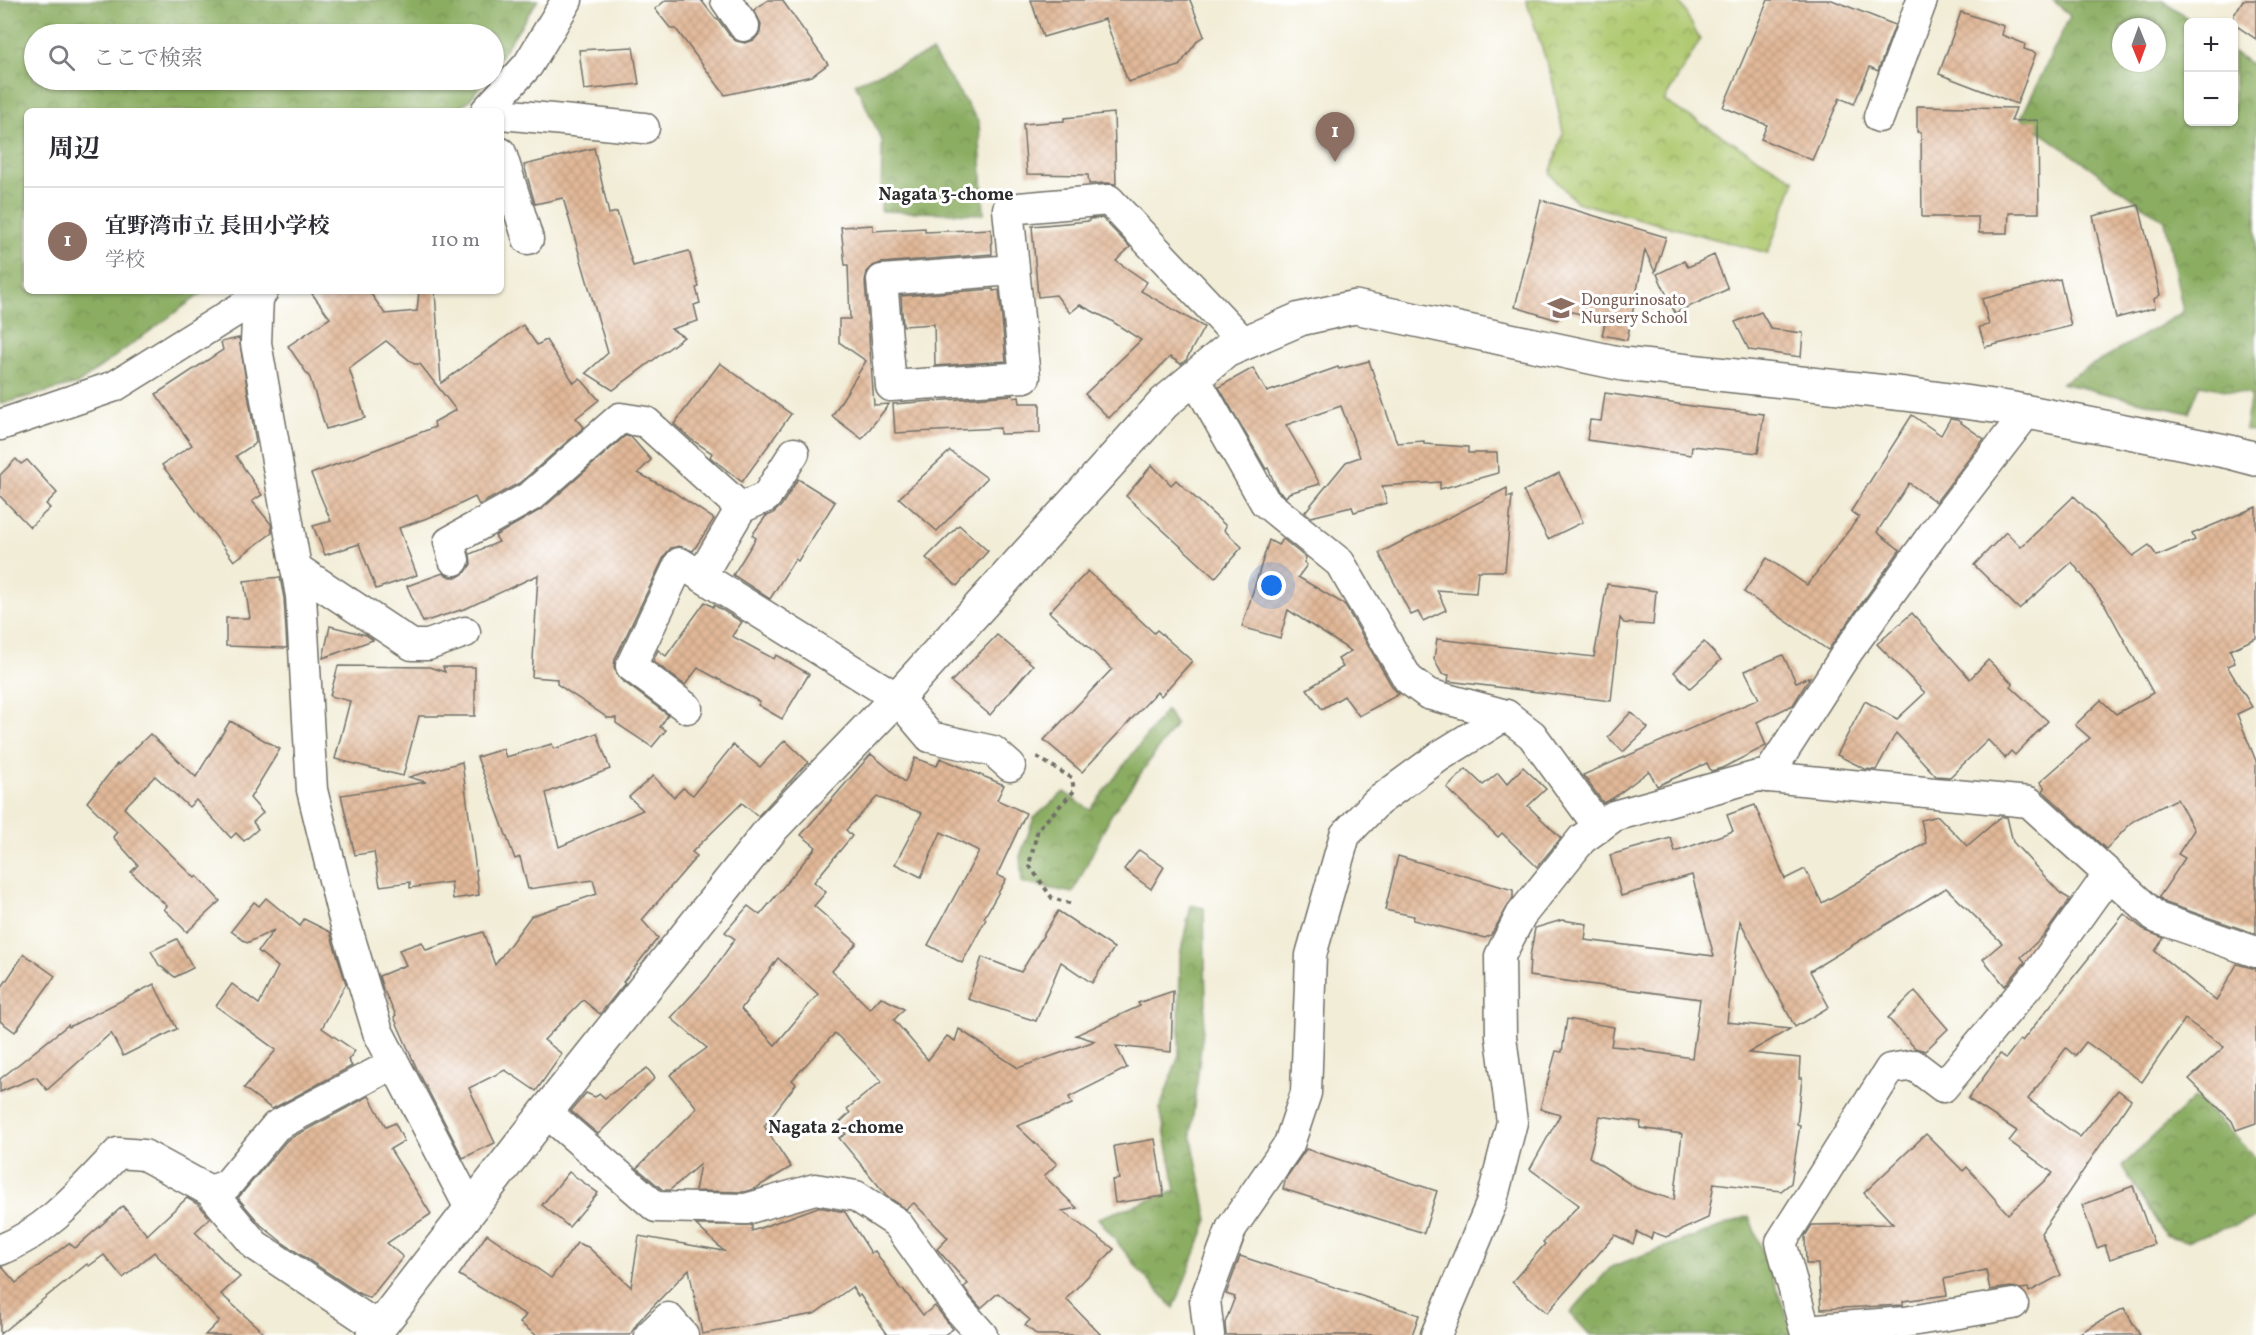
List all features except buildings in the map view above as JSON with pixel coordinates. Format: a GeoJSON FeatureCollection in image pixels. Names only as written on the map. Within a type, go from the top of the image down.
{"type":"FeatureCollection","features":[{"type":"Feature","properties":{"kind":"street"},"geometry":{"type":"LineString","coordinates":[[489,108],[528,65],[567,0]]}},
{"type":"Feature","properties":{"kind":"street"},"geometry":{"type":"LineString","coordinates":[[726,0],[744,26]]}},
{"type":"Feature","properties":{"kind":"street"},"geometry":{"type":"LineString","coordinates":[[1879,117],[1922,0]]}},
{"type":"Feature","properties":{"kind":"street"},"geometry":{"type":"LineString","coordinates":[[504,114],[644,128]]}},
{"type":"Feature","properties":{"kind":"street"},"geometry":{"type":"LineString","coordinates":[[504,163],[528,239]]}},
{"type":"Feature","properties":{"kind":"street"},"geometry":{"type":"LineString","coordinates":[[1013,270],[882,279],[891,386],[1024,377],[1008,209],[1109,200],[1245,343]]}},
{"type":"Feature","properties":{"kind":"street"},"geometry":{"type":"LineString","coordinates":[[0,425],[115,386],[260,294]]}},
{"type":"Feature","properties":{"kind":"street"},"geometry":{"type":"LineString","coordinates":[[260,294],[256,343],[301,596],[312,790],[352,945],[378,1032],[471,1210]]}},
{"type":"Feature","properties":{"kind":"street"},"geometry":{"type":"LineString","coordinates":[[0,1250],[39,1229],[65,1208],[118,1153],[144,1155],[210,1191],[255,1245],[375,1331],[773,827],[897,698],[1164,403],[1226,351],[1300,319],[1355,307],[1623,364],[1905,394],[2026,412],[2256,459]]}},
{"type":"Feature","properties":{"kind":"street"},"geometry":{"type":"LineString","coordinates":[[1194,377],[1265,502],[1340,563],[1408,679],[1428,694],[1506,715],[1532,735],[1599,827]]}},
{"type":"Feature","properties":{"kind":"street"},"geometry":{"type":"LineString","coordinates":[[1767,777],[1848,651],[2026,412]]}},
{"type":"Feature","properties":{"kind":"street"},"geometry":{"type":"LineString","coordinates":[[454,560],[449,542],[531,496],[620,418],[646,422],[741,508]]}},
{"type":"Feature","properties":{"kind":"street"},"geometry":{"type":"LineString","coordinates":[[701,576],[741,508],[766,498],[794,453]]}},
{"type":"Feature","properties":{"kind":"street"},"geometry":{"type":"LineString","coordinates":[[687,708],[631,666],[680,563],[897,698],[930,737],[993,751],[1010,766]]}},
{"type":"Feature","properties":{"kind":"street"},"geometry":{"type":"LineString","coordinates":[[296,568],[411,645],[428,645],[465,632]]}},
{"type":"Feature","properties":{"kind":"street"},"geometry":{"type":"LineString","coordinates":[[1209,1335],[1205,1300],[1232,1227],[1289,1144],[1306,1093],[1311,955],[1345,836],[1377,802],[1440,756],[1506,715]]}},
{"type":"Feature","properties":{"kind":"street"},"geometry":{"type":"LineString","coordinates":[[1436,1335],[1491,1204],[1512,1122],[1501,1037],[1500,956],[1521,915],[1582,839],[1614,816],[1758,776],[2028,802],[2157,918],[2256,952]]}},
{"type":"Feature","properties":{"kind":"street"},"geometry":{"type":"LineString","coordinates":[[2013,1304],[1905,1322],[1805,1330],[1781,1242],[1890,1069],[1914,1065],[1943,1087],[2036,976],[2109,874]]}},
{"type":"Feature","properties":{"kind":"street"},"geometry":{"type":"LineString","coordinates":[[210,1191],[227,1185],[276,1126],[393,1064]]}},
{"type":"Feature","properties":{"kind":"street"},"geometry":{"type":"LineString","coordinates":[[546,1112],[656,1207],[746,1209],[815,1189],[856,1196],[897,1223],[958,1308],[982,1335]]}},
{"type":"Feature","properties":{"kind":"street"},"geometry":{"type":"LineString","coordinates":[[650,1335],[668,1318],[682,1335]]}},
{"type":"Feature","properties":{"kind":"green space"},"geometry":{"type":"Polygon","coordinates":[[[0,0],[538,0],[504,51],[504,24],[24,24],[24,90],[477,90],[470,100],[459,108],[24,108],[24,294],[201,294],[77,384],[0,404],[0,0]]]}},
{"type":"Feature","properties":{"kind":"green space"},"geometry":{"type":"Polygon","coordinates":[[[1526,0],[1679,0],[1700,40],[1664,101],[1795,180],[1768,253],[1576,202],[1550,174],[1563,133],[1552,78],[1526,0]]]}},
{"type":"Feature","properties":{"kind":"green space"},"geometry":{"type":"Polygon","coordinates":[[[2053,0],[2163,0],[2188,18],[2184,18],[2184,126],[2238,126],[2238,55],[2256,68],[2256,432],[2245,429],[2251,395],[2200,385],[2189,413],[2061,383],[2183,312],[2165,221],[2021,118],[2070,16],[2053,0]]]}},
{"type":"Feature","properties":{"kind":"green space"},"geometry":{"type":"Polygon","coordinates":[[[932,52],[979,122],[984,214],[881,211],[882,141],[855,83],[932,52]]]}},
{"type":"Feature","properties":{"kind":"green space"},"geometry":{"type":"Polygon","coordinates":[[[1166,710],[1176,724],[1111,815],[1073,893],[1022,883],[1020,856],[1034,818],[1064,792],[1090,810],[1166,710]]]}},
{"type":"Feature","properties":{"kind":"green space"},"geometry":{"type":"Polygon","coordinates":[[[1191,905],[1204,908],[1206,1003],[1191,1134],[1208,1220],[1174,1308],[1140,1271],[1098,1218],[1176,1191],[1160,1108],[1179,1055],[1180,955],[1191,905]]]}},
{"type":"Feature","properties":{"kind":"green space"},"geometry":{"type":"Polygon","coordinates":[[[2195,1097],[2256,1157],[2256,1218],[2186,1241],[2165,1235],[2122,1166],[2195,1097]]]}},
{"type":"Feature","properties":{"kind":"green space"},"geometry":{"type":"Polygon","coordinates":[[[1749,1216],[1794,1335],[1590,1335],[1570,1313],[1611,1267],[1749,1216]]]}},
{"type":"Feature","properties":{"kind":"place","name":"宜野湾市立 長田小学校"},"geometry":{"type":"Point","coordinates":[1335,162]}},
{"type":"Feature","properties":{"kind":"place","name":"Dongurinosato Nursery School"},"geometry":{"type":"Point","coordinates":[1561,308]}},
{"type":"Feature","properties":{"kind":"district","name":"Nagata 3-chome"},"geometry":{"type":"Point","coordinates":[946,194]}},
{"type":"Feature","properties":{"kind":"district","name":"Nagata 2-chome"},"geometry":{"type":"Point","coordinates":[836,1127]}}]}
